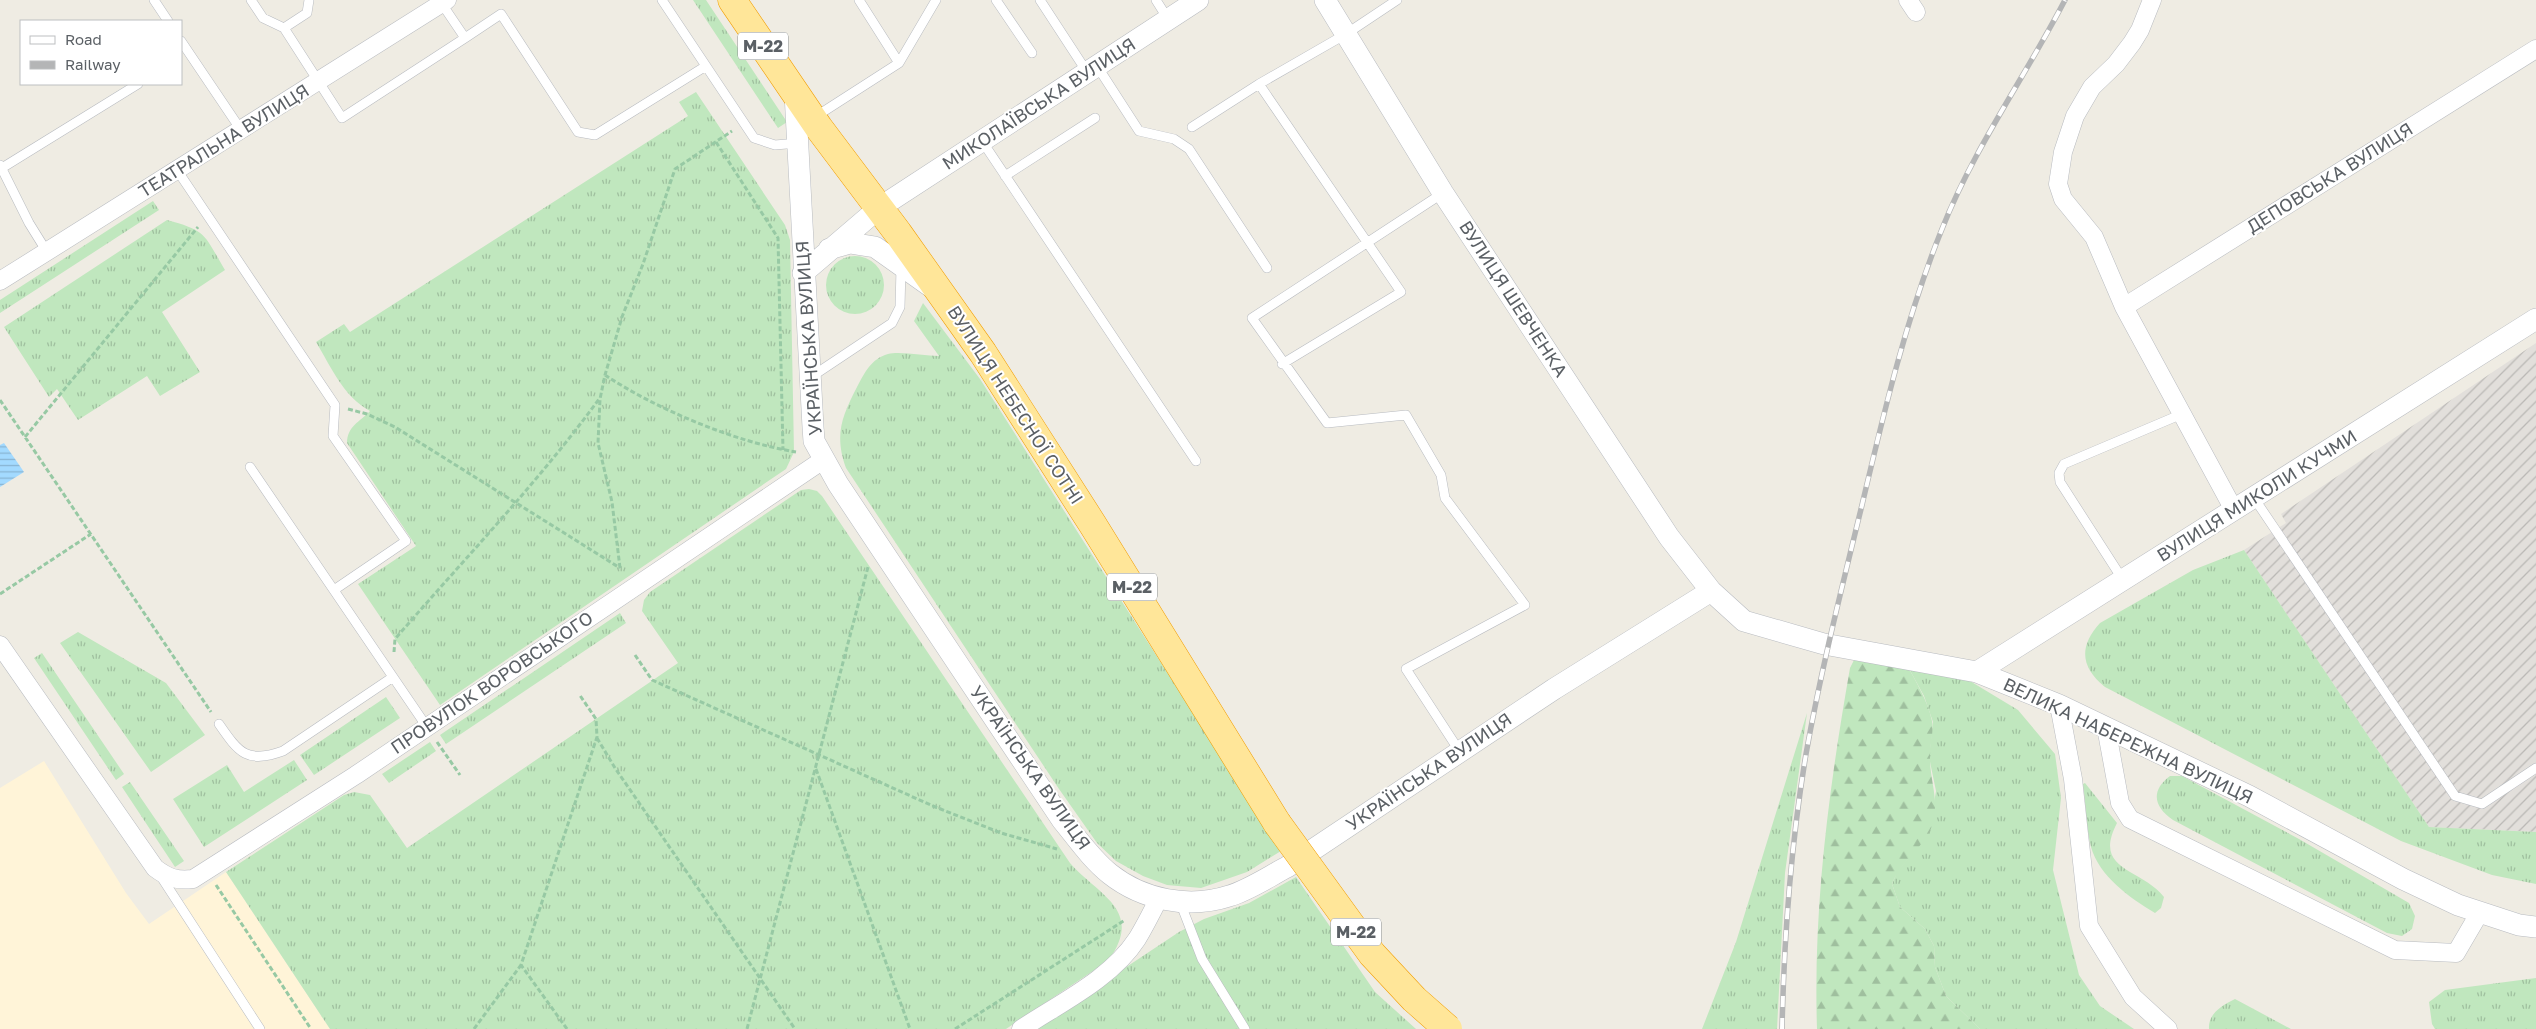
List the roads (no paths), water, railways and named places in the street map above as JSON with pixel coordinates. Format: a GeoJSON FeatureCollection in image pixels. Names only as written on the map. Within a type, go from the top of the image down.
{"type":"FeatureCollection","features":[{"type":"Feature","properties":{"kind":"highway","name":"ВУЛИЦЯ НЕБЕСНОЇ СОТНІ"},"geometry":{"type":"LineString","coordinates":[[732,0],[816,123],[898,233],[982,353],[1094,525],[1277,823],[1372,954],[1414,999],[1448,1029]]}},
{"type":"Feature","properties":{"kind":"street","name":"МИКОЛАЇВСЬКА ВУЛИЦЯ"},"geometry":{"type":"LineString","coordinates":[[803,273],[879,208],[1198,0]]}},
{"type":"Feature","properties":{"kind":"street","name":"ВУЛИЦЯ ШЕВЧЕНКА"},"geometry":{"type":"LineString","coordinates":[[1325,0],[1443,193],[1669,537],[1711,591]]}},
{"type":"Feature","properties":{"kind":"street"},"geometry":{"type":"LineString","coordinates":[[2152,0],[2136,36],[2116,64],[2092,88],[2075,116],[2063,152],[2058,184],[2063,199],[2094,238],[2124,307],[2234,510]]}},
{"type":"Feature","properties":{"kind":"street","name":"ТЕАТРАЛЬНА ВУЛИЦЯ"},"geometry":{"type":"LineString","coordinates":[[0,281],[444,2]]}},
{"type":"Feature","properties":{"kind":"street","name":"ДЕПОВСЬКА ВУЛИЦЯ"},"geometry":{"type":"LineString","coordinates":[[2124,307],[2536,49]]}},
{"type":"Feature","properties":{"kind":"street","name":"УКРАЇНСЬКА ВУЛИЦЯ"},"geometry":{"type":"LineString","coordinates":[[795,93],[803,273],[814,441],[823,460],[875,540],[1062,820],[1092,856],[1110,874],[1129,887],[1159,898],[1180,902],[1206,901],[1229,896],[1250,887],[1287,867],[1554,689],[1711,591]]}},
{"type":"Feature","properties":{"kind":"street"},"geometry":{"type":"LineString","coordinates":[[829,249],[850,243],[875,247],[941,294]]}},
{"type":"Feature","properties":{"kind":"street","name":"ВУЛИЦЯ МИКОЛИ КУЧМИ"},"geometry":{"type":"LineString","coordinates":[[1977,672],[2536,319]]}},
{"type":"Feature","properties":{"kind":"street","name":"ПРОВУЛОК ВОРОВСЬКОГО"},"geometry":{"type":"LineString","coordinates":[[155,868],[166,877],[180,881],[193,879],[208,872],[823,460]]}},
{"type":"Feature","properties":{"kind":"street","name":"ВЕЛИКА НАБЕРЕЖНА ВУЛИЦЯ"},"geometry":{"type":"LineString","coordinates":[[1711,591],[1744,621],[1824,644],[1977,672],[2059,705],[2249,796],[2403,879],[2458,905],[2519,925],[2536,927]]}},
{"type":"Feature","properties":{"kind":"street"},"geometry":{"type":"LineString","coordinates":[[0,645],[155,868]]}},
{"type":"Feature","properties":{"kind":"street"},"geometry":{"type":"LineString","coordinates":[[2059,705],[2073,779],[2089,926],[2133,997],[2168,1029]]}},
{"type":"Feature","properties":{"kind":"street"},"geometry":{"type":"LineString","coordinates":[[2106,727],[2120,803],[2130,819],[2138,824],[2395,950],[2456,952],[2480,912]]}},
{"type":"Feature","properties":{"kind":"street"},"geometry":{"type":"LineString","coordinates":[[1021,1029],[1098,978],[1117,962],[1137,940],[1159,898]]}},
{"type":"Feature","properties":{"kind":"lane"},"geometry":{"type":"LineString","coordinates":[[154,0],[167,20]]}},
{"type":"Feature","properties":{"kind":"lane"},"geometry":{"type":"LineString","coordinates":[[251,0],[263,18],[284,28],[342,118],[502,14],[578,132],[594,135],[706,66]]}},
{"type":"Feature","properties":{"kind":"lane"},"geometry":{"type":"LineString","coordinates":[[284,28],[307,13],[309,0]]}},
{"type":"Feature","properties":{"kind":"lane"},"geometry":{"type":"LineString","coordinates":[[662,0],[754,138],[775,146],[797,144],[816,123],[899,63],[936,0]]}},
{"type":"Feature","properties":{"kind":"lane"},"geometry":{"type":"LineString","coordinates":[[859,0],[899,63]]}},
{"type":"Feature","properties":{"kind":"lane"},"geometry":{"type":"LineString","coordinates":[[996,0],[1032,53]]}},
{"type":"Feature","properties":{"kind":"lane"},"geometry":{"type":"LineString","coordinates":[[1040,0],[1139,131],[1174,139],[1189,149],[1267,268]]}},
{"type":"Feature","properties":{"kind":"lane"},"geometry":{"type":"LineString","coordinates":[[1156,0],[1168,19]]}},
{"type":"Feature","properties":{"kind":"lane"},"geometry":{"type":"LineString","coordinates":[[1192,127],[1259,84],[1346,34],[1397,0]]}},
{"type":"Feature","properties":{"kind":"lane"},"geometry":{"type":"LineString","coordinates":[[444,2],[465,38]]}},
{"type":"Feature","properties":{"kind":"lane"},"geometry":{"type":"LineString","coordinates":[[185,55],[241,130]]}},
{"type":"Feature","properties":{"kind":"lane"},"geometry":{"type":"LineString","coordinates":[[1259,84],[1401,292],[1282,364]]}},
{"type":"Feature","properties":{"kind":"lane"},"geometry":{"type":"LineString","coordinates":[[47,252],[29,223],[1,166],[136,85]]}},
{"type":"Feature","properties":{"kind":"lane"},"geometry":{"type":"LineString","coordinates":[[1005,176],[1095,118]]}},
{"type":"Feature","properties":{"kind":"lane"},"geometry":{"type":"LineString","coordinates":[[981,141],[1196,461]]}},
{"type":"Feature","properties":{"kind":"lane"},"geometry":{"type":"LineString","coordinates":[[176,170],[335,405],[333,436],[406,541],[334,590]]}},
{"type":"Feature","properties":{"kind":"lane"},"geometry":{"type":"LineString","coordinates":[[1443,193],[1252,318],[1282,364],[1326,423],[1406,415],[1441,475],[1445,498],[1525,605],[1406,669],[1460,752]]}},
{"type":"Feature","properties":{"kind":"lane"},"geometry":{"type":"LineString","coordinates":[[809,379],[892,323],[900,307],[902,288],[898,233]]}},
{"type":"Feature","properties":{"kind":"lane"},"geometry":{"type":"LineString","coordinates":[[2123,580],[2060,482],[2059,472],[2064,464],[2182,414]]}},
{"type":"Feature","properties":{"kind":"lane"},"geometry":{"type":"LineString","coordinates":[[250,467],[427,727]]}},
{"type":"Feature","properties":{"kind":"lane"},"geometry":{"type":"LineString","coordinates":[[2254,498],[2455,796],[2482,804],[2536,768]]}},
{"type":"Feature","properties":{"kind":"lane"},"geometry":{"type":"LineString","coordinates":[[219,724],[233,745],[244,754],[255,758],[267,757],[283,752],[393,677]]}},
{"type":"Feature","properties":{"kind":"lane"},"geometry":{"type":"LineString","coordinates":[[155,868],[260,1029]]}},
{"type":"Feature","properties":{"kind":"lane"},"geometry":{"type":"LineString","coordinates":[[1180,902],[1202,959],[1244,1029]]}},
{"type":"Feature","properties":{"kind":"water"},"geometry":{"type":"Polygon","coordinates":[[[4,443],[24,472],[0,487],[0,445],[4,443]]]}},
{"type":"Feature","properties":{"kind":"railway"},"geometry":{"type":"LineString","coordinates":[[1782,1029],[1789,891],[1796,822],[1806,754],[1832,629],[1897,366],[1917,297],[1955,199],[1984,141],[2065,0]]}}]}
